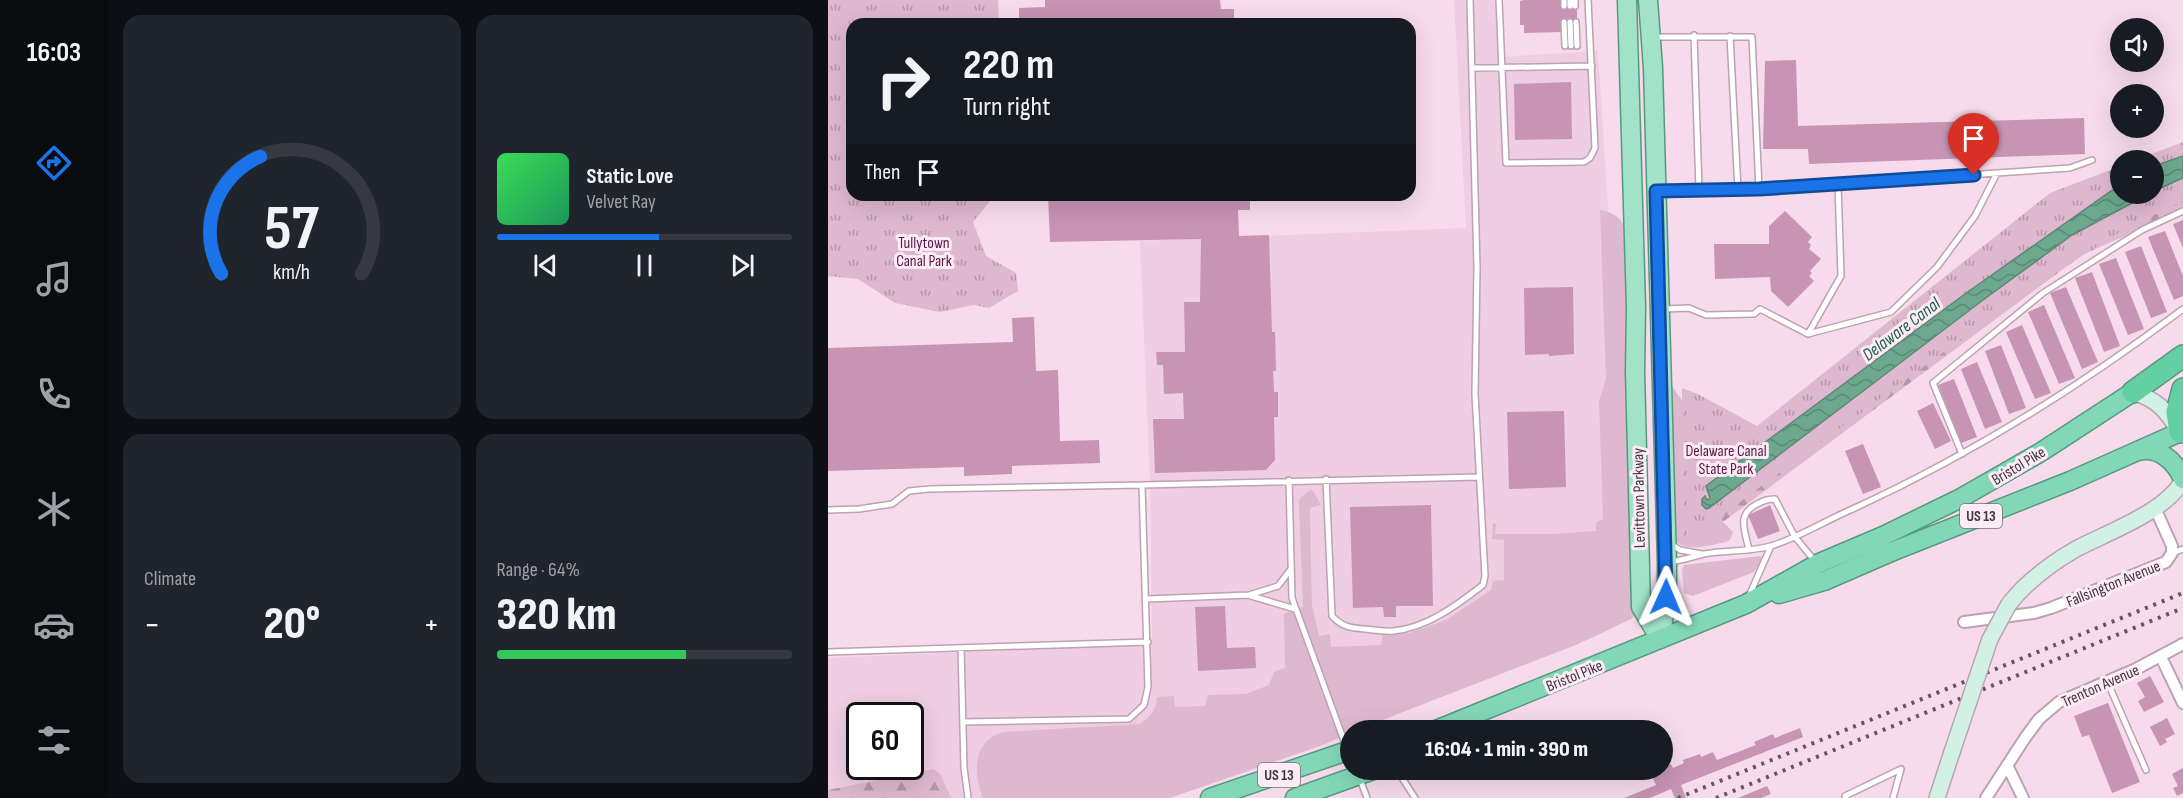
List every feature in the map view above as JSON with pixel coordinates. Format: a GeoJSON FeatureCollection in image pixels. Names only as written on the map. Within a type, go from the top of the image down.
{"type":"FeatureCollection","features":[{"type":"Feature","properties":{"kind":"highway","name":"Bristol Pike"},"geometry":{"type":"LineString","coordinates":[[1746,604],[1817,564],[1883,536],[1959,499],[2041,452],[2133,392],[2183,356]]}},
{"type":"Feature","properties":{"kind":"highway"},"geometry":{"type":"LineString","coordinates":[[2182,434],[2177,412],[2183,389]]}},
{"type":"Feature","properties":{"kind":"highway","name":"Bristol Pike"},"geometry":{"type":"LineString","coordinates":[[1461,720],[1746,604],[1824,581],[2070,481],[2133,452],[2182,434]]}},
{"type":"Feature","properties":{"kind":"highway"},"geometry":{"type":"LineString","coordinates":[[2133,452],[2144,450],[2164,456],[2177,467],[2183,479]]}},
{"type":"Feature","properties":{"kind":"highway","name":"US 13"},"geometry":{"type":"LineString","coordinates":[[1210,798],[1340,753]]}},
{"type":"Feature","properties":{"kind":"highway","name":"US 13"},"geometry":{"type":"LineString","coordinates":[[1295,798],[1344,780]]}},
{"type":"Feature","properties":{"kind":"main road","name":"Levittown Parkway"},"geometry":{"type":"LineString","coordinates":[[1627,0],[1636,307],[1635,372],[1641,607],[1660,639]]}},
{"type":"Feature","properties":{"kind":"main road","name":"Levittown Parkway"},"geometry":{"type":"LineString","coordinates":[[1648,0],[1667,562],[1666,597],[1660,639]]}},
{"type":"Feature","properties":{"kind":"main road"},"geometry":{"type":"LineString","coordinates":[[2133,392],[2154,400],[2160,405],[2182,434]]}},
{"type":"Feature","properties":{"kind":"main road"},"geometry":{"type":"LineString","coordinates":[[1937,798],[1990,639],[2009,604],[2035,575],[2155,508],[2172,495],[2183,479]]}},
{"type":"Feature","properties":{"kind":"street","name":"Fallsington Avenue"},"geometry":{"type":"LineString","coordinates":[[1964,622],[2034,613],[2160,566],[2178,551],[2171,543],[2155,508]]}},
{"type":"Feature","properties":{"kind":"street","name":"Trenton Avenue"},"geometry":{"type":"LineString","coordinates":[[1986,798],[2025,738],[2046,712],[2072,695],[2161,657],[2183,644]]}},
{"type":"Feature","properties":{"kind":"street"},"geometry":{"type":"LineString","coordinates":[[2161,657],[2183,703]]}},
{"type":"Feature","properties":{"kind":"street"},"geometry":{"type":"LineString","coordinates":[[2007,765],[2023,798]]}},
{"type":"Feature","properties":{"kind":"lane"},"geometry":{"type":"LineString","coordinates":[[1326,479],[1332,616],[1339,624],[1348,628],[1390,631],[1407,629],[1455,606],[1483,585],[1485,576],[1475,385],[1477,277],[1470,0]]}},
{"type":"Feature","properties":{"kind":"lane"},"geometry":{"type":"LineString","coordinates":[[1499,0],[1506,163],[1584,162],[1590,158],[1595,148],[1588,0]]}},
{"type":"Feature","properties":{"kind":"lane"},"geometry":{"type":"LineString","coordinates":[[1570,22],[1571,46],[1570,22]]}},
{"type":"Feature","properties":{"kind":"lane"},"geometry":{"type":"LineString","coordinates":[[1651,37],[1694,35],[1752,37],[1759,189]]}},
{"type":"Feature","properties":{"kind":"lane"},"geometry":{"type":"LineString","coordinates":[[1694,35],[1699,190]]}},
{"type":"Feature","properties":{"kind":"lane"},"geometry":{"type":"LineString","coordinates":[[1730,36],[1738,190]]}},
{"type":"Feature","properties":{"kind":"lane"},"geometry":{"type":"LineString","coordinates":[[1473,68],[1592,66]]}},
{"type":"Feature","properties":{"kind":"lane"},"geometry":{"type":"LineString","coordinates":[[1656,191],[1759,189],[2070,168],[2092,160]]}},
{"type":"Feature","properties":{"kind":"lane"},"geometry":{"type":"LineString","coordinates":[[1660,309],[1689,308],[1706,315],[1754,314],[1760,309],[1808,334],[1891,312],[1937,267],[1975,216],[1997,173]]}},
{"type":"Feature","properties":{"kind":"lane"},"geometry":{"type":"LineString","coordinates":[[1808,334],[1841,276],[1838,184]]}},
{"type":"Feature","properties":{"kind":"lane"},"geometry":{"type":"LineString","coordinates":[[1962,454],[1933,383],[2043,293],[2142,230],[2183,211]]}},
{"type":"Feature","properties":{"kind":"lane"},"geometry":{"type":"LineString","coordinates":[[1667,562],[1771,546],[1795,537],[1913,481],[2036,411],[2116,359],[2183,309]]}},
{"type":"Feature","properties":{"kind":"lane"},"geometry":{"type":"LineString","coordinates":[[828,510],[859,509],[892,504],[909,491],[929,489],[1479,477]]}},
{"type":"Feature","properties":{"kind":"lane"},"geometry":{"type":"LineString","coordinates":[[1289,480],[1292,598],[1340,726]]}},
{"type":"Feature","properties":{"kind":"lane"},"geometry":{"type":"LineString","coordinates":[[963,722],[1129,718],[1144,705],[1148,687],[1148,642],[1142,485]]}},
{"type":"Feature","properties":{"kind":"lane"},"geometry":{"type":"LineString","coordinates":[[1749,550],[1743,518],[1747,509],[1765,500],[1775,499],[1795,537],[1817,564]]}},
{"type":"Feature","properties":{"kind":"lane"},"geometry":{"type":"LineString","coordinates":[[1666,541],[1680,550],[1704,555]]}},
{"type":"Feature","properties":{"kind":"lane"},"geometry":{"type":"LineString","coordinates":[[1746,604],[1771,546]]}},
{"type":"Feature","properties":{"kind":"lane"},"geometry":{"type":"LineString","coordinates":[[1147,599],[1249,595],[1278,586],[1292,568]]}},
{"type":"Feature","properties":{"kind":"lane"},"geometry":{"type":"LineString","coordinates":[[1249,595],[1295,609]]}},
{"type":"Feature","properties":{"kind":"lane"},"geometry":{"type":"LineString","coordinates":[[828,652],[1148,642]]}},
{"type":"Feature","properties":{"kind":"lane"},"geometry":{"type":"LineString","coordinates":[[961,648],[964,768],[968,798]]}},
{"type":"Feature","properties":{"kind":"lane"},"geometry":{"type":"LineString","coordinates":[[2108,681],[2146,770]]}},
{"type":"Feature","properties":{"kind":"lane"},"geometry":{"type":"LineString","coordinates":[[1846,798],[1845,796],[1901,769],[1893,798]]}},
{"type":"Feature","properties":{"kind":"lane"},"geometry":{"type":"LineString","coordinates":[[1366,780],[1367,798]]}},
{"type":"Feature","properties":{"kind":"lane"},"geometry":{"type":"LineString","coordinates":[[1403,780],[1415,798]]}},
{"type":"Feature","properties":{"kind":"shaded area"},"geometry":{"type":"Polygon","coordinates":[[[1454,0],[1494,0],[1500,57],[1598,51],[1634,616],[1599,635],[1383,720],[1340,720],[1340,738],[1337,739],[1151,798],[828,798],[828,658],[1152,644],[1150,480],[1140,241],[1466,228],[1454,0]]]}},
{"type":"Feature","properties":{"kind":"green space","name":"Tullytown Canal Park"},"geometry":{"type":"Polygon","coordinates":[[[828,0],[998,0],[999,18],[846,18],[846,201],[990,201],[973,222],[986,256],[1016,273],[1018,291],[989,308],[974,305],[940,312],[895,303],[858,279],[828,276],[828,0]]]}},
{"type":"Feature","properties":{"kind":"green space","name":"Delaware Canal State Park"},"geometry":{"type":"Polygon","coordinates":[[[2183,142],[2183,201],[2120,232],[2028,290],[1684,543],[1682,388],[1698,394],[1757,426],[2050,193],[2110,170],[2110,204],[2164,204],[2164,150],[2162,150],[2183,142]]]}},
{"type":"Feature","properties":{"kind":"green space"},"geometry":{"type":"Polygon","coordinates":[[[2183,178],[2183,210],[2082,255],[1723,522],[1709,508],[2140,204],[2164,204],[2164,188],[2183,178]]]}},
{"type":"Feature","properties":{"kind":"green space"},"geometry":{"type":"Polygon","coordinates":[[[1600,210],[1610,212],[1617,217],[1627,233],[1630,516],[1634,616],[1631,619],[1576,645],[1382,720],[1340,720],[1340,737],[1170,798],[983,798],[977,778],[978,758],[981,749],[994,736],[1005,732],[1140,724],[1152,713],[1157,697],[1174,696],[1175,707],[1205,706],[1208,695],[1246,694],[1269,685],[1274,672],[1285,668],[1284,614],[1303,607],[1299,503],[1300,498],[1310,490],[1314,492],[1321,505],[1310,508],[1312,605],[1319,636],[1330,634],[1331,647],[1381,645],[1383,634],[1410,633],[1446,620],[1491,590],[1493,581],[1504,580],[1504,540],[1492,539],[1493,523],[1496,524],[1495,534],[1596,531],[1596,522],[1603,519],[1599,401],[1606,379],[1600,210]]]}},
{"type":"Feature","properties":{"kind":"green space"},"geometry":{"type":"Polygon","coordinates":[[[1669,382],[1686,406],[1709,508],[1733,532],[1730,540],[1726,542],[1689,547],[1677,542],[1672,536],[1669,382]]]}},
{"type":"Feature","properties":{"kind":"green space"},"geometry":{"type":"Polygon","coordinates":[[[1761,556],[1761,561],[1754,572],[1693,596],[1684,593],[1682,570],[1684,565],[1761,556]]]}},
{"type":"Feature","properties":{"kind":"green space"},"geometry":{"type":"Polygon","coordinates":[[[934,769],[941,775],[951,798],[828,798],[828,790],[878,780],[924,780],[924,771],[934,769]]]}},
{"type":"Feature","properties":{"kind":"water"},"geometry":{"type":"Polygon","coordinates":[[[2183,156],[2183,178],[2164,187],[2164,163],[2183,156]]]}},
{"type":"Feature","properties":{"kind":"water"},"geometry":{"type":"Polygon","coordinates":[[[2110,192],[2110,204],[2130,204],[2072,235],[1709,508],[1706,509],[1702,505],[1702,499],[1705,496],[1707,500],[1710,498],[1706,486],[1969,291],[2110,192]]]}},
{"type":"Feature","properties":{"kind":"building"},"geometry":{"type":"Polygon","coordinates":[[[1045,0],[1220,0],[1221,9],[1234,9],[1234,18],[1019,18],[1019,8],[1045,7],[1045,0]]]}},
{"type":"Feature","properties":{"kind":"building"},"geometry":{"type":"Polygon","coordinates":[[[1560,0],[1560,6],[1577,6],[1577,22],[1562,22],[1562,32],[1524,33],[1524,25],[1520,25],[1520,1],[1560,0]]]}},
{"type":"Feature","properties":{"kind":"building"},"geometry":{"type":"Polygon","coordinates":[[[1796,60],[1798,126],[2084,118],[2085,154],[1809,164],[1808,149],[1763,149],[1765,61],[1796,60]]]}},
{"type":"Feature","properties":{"kind":"building"},"geometry":{"type":"Polygon","coordinates":[[[1571,82],[1572,139],[1515,140],[1514,84],[1571,82]]]}},
{"type":"Feature","properties":{"kind":"building"},"geometry":{"type":"Polygon","coordinates":[[[1048,201],[1250,201],[1250,210],[1238,210],[1239,236],[1269,235],[1272,332],[1275,332],[1276,371],[1273,371],[1274,392],[1278,392],[1278,417],[1274,417],[1275,460],[1266,470],[1155,473],[1153,419],[1184,419],[1183,393],[1164,394],[1163,365],[1157,365],[1156,352],[1185,352],[1184,302],[1200,302],[1201,239],[1050,242],[1048,201]]]}},
{"type":"Feature","properties":{"kind":"building"},"geometry":{"type":"Polygon","coordinates":[[[1785,211],[1812,237],[1808,242],[1811,245],[1809,249],[1821,259],[1810,271],[1812,273],[1809,276],[1814,281],[1788,307],[1771,291],[1770,277],[1715,279],[1714,244],[1769,244],[1769,226],[1785,211]]]}},
{"type":"Feature","properties":{"kind":"building"},"geometry":{"type":"Polygon","coordinates":[[[2183,220],[2183,248],[2173,224],[2183,220]]]}},
{"type":"Feature","properties":{"kind":"building"},"geometry":{"type":"Polygon","coordinates":[[[2165,231],[2183,276],[2183,296],[2174,300],[2148,237],[2165,231]]]}},
{"type":"Feature","properties":{"kind":"building"},"geometry":{"type":"Polygon","coordinates":[[[2141,246],[2167,312],[2151,318],[2125,252],[2141,246]]]}},
{"type":"Feature","properties":{"kind":"building"},"geometry":{"type":"Polygon","coordinates":[[[2116,258],[2144,329],[2128,335],[2099,264],[2116,258]]]}},
{"type":"Feature","properties":{"kind":"building"},"geometry":{"type":"Polygon","coordinates":[[[2092,272],[2120,346],[2104,352],[2075,278],[2092,272]]]}},
{"type":"Feature","properties":{"kind":"building"},"geometry":{"type":"Polygon","coordinates":[[[1573,287],[1574,354],[1525,355],[1524,288],[1573,287]]]}},
{"type":"Feature","properties":{"kind":"building"},"geometry":{"type":"Polygon","coordinates":[[[2066,287],[2098,362],[2082,369],[2050,293],[2066,287]]]}},
{"type":"Feature","properties":{"kind":"building"},"geometry":{"type":"Polygon","coordinates":[[[2044,305],[2075,378],[2059,384],[2028,312],[2044,305]]]}},
{"type":"Feature","properties":{"kind":"building"},"geometry":{"type":"Polygon","coordinates":[[[1034,317],[1036,371],[1058,370],[1060,441],[1099,440],[1100,463],[1012,466],[1012,474],[964,476],[964,467],[828,471],[828,348],[1013,342],[1012,318],[1034,317]]]}},
{"type":"Feature","properties":{"kind":"building"},"geometry":{"type":"Polygon","coordinates":[[[2022,325],[2051,393],[2035,399],[2006,332],[2022,325]]]}},
{"type":"Feature","properties":{"kind":"building"},"geometry":{"type":"Polygon","coordinates":[[[2001,345],[2026,408],[2009,414],[1985,351],[2001,345]]]}},
{"type":"Feature","properties":{"kind":"building"},"geometry":{"type":"Polygon","coordinates":[[[1977,362],[2002,422],[1985,429],[1961,369],[1977,362]]]}},
{"type":"Feature","properties":{"kind":"building"},"geometry":{"type":"Polygon","coordinates":[[[1954,379],[1977,437],[1961,443],[1938,385],[1954,379]]]}},
{"type":"Feature","properties":{"kind":"building"},"geometry":{"type":"Polygon","coordinates":[[[1933,403],[1951,441],[1935,449],[1917,411],[1933,403]]]}},
{"type":"Feature","properties":{"kind":"building"},"geometry":{"type":"Polygon","coordinates":[[[1564,411],[1566,487],[1509,489],[1507,412],[1564,411]]]}},
{"type":"Feature","properties":{"kind":"building"},"geometry":{"type":"Polygon","coordinates":[[[1863,444],[1881,487],[1863,494],[1845,451],[1863,444]]]}},
{"type":"Feature","properties":{"kind":"building"},"geometry":{"type":"Polygon","coordinates":[[[1431,505],[1433,606],[1396,606],[1396,617],[1384,617],[1383,607],[1353,608],[1350,507],[1431,505]]]}},
{"type":"Feature","properties":{"kind":"building"},"geometry":{"type":"Polygon","coordinates":[[[1770,505],[1780,531],[1758,539],[1748,515],[1770,505]]]}},
{"type":"Feature","properties":{"kind":"building"},"geometry":{"type":"Polygon","coordinates":[[[1225,606],[1227,648],[1255,647],[1256,668],[1198,671],[1195,607],[1225,606]]]}},
{"type":"Feature","properties":{"kind":"building"},"geometry":{"type":"Polygon","coordinates":[[[2150,676],[2164,702],[2144,712],[2138,701],[2145,697],[2137,683],[2150,676]]]}},
{"type":"Feature","properties":{"kind":"building"},"geometry":{"type":"Polygon","coordinates":[[[2108,703],[2140,782],[2112,793],[2089,735],[2082,737],[2074,716],[2108,703]]]}},
{"type":"Feature","properties":{"kind":"building"},"geometry":{"type":"Polygon","coordinates":[[[2167,718],[2175,734],[2165,739],[2167,742],[2160,746],[2150,727],[2167,718]]]}},
{"type":"Feature","properties":{"kind":"building"},"geometry":{"type":"Polygon","coordinates":[[[1800,728],[1803,737],[1681,785],[1686,798],[1675,798],[1671,789],[1650,798],[1624,798],[1656,785],[1654,780],[1673,780],[1673,768],[1684,763],[1683,760],[1713,752],[1717,760],[1756,745],[1754,742],[1773,734],[1775,738],[1800,728]]]}},
{"type":"Feature","properties":{"kind":"building"},"geometry":{"type":"Polygon","coordinates":[[[2183,768],[2183,793],[2177,796],[2173,788],[2178,786],[2172,774],[2183,768]]]}},
{"type":"Feature","properties":{"kind":"building"},"geometry":{"type":"Polygon","coordinates":[[[1767,786],[1771,794],[1761,798],[1738,798],[1767,786]]]}},
{"type":"Feature","properties":{"kind":"railway"},"geometry":{"type":"LineString","coordinates":[[1678,798],[2183,593]]}},
{"type":"Feature","properties":{"kind":"railway"},"geometry":{"type":"LineString","coordinates":[[1716,798],[2183,608]]}},
{"type":"Feature","properties":{"kind":"route"},"geometry":{"type":"LineString","coordinates":[[1666,597],[1667,562],[1656,191],[1759,189],[1974,175]]}},
{"type":"Feature","properties":{"kind":"water label","name":"Delaware Canal"},"geometry":{"type":"Point","coordinates":[1901,329]}}]}
